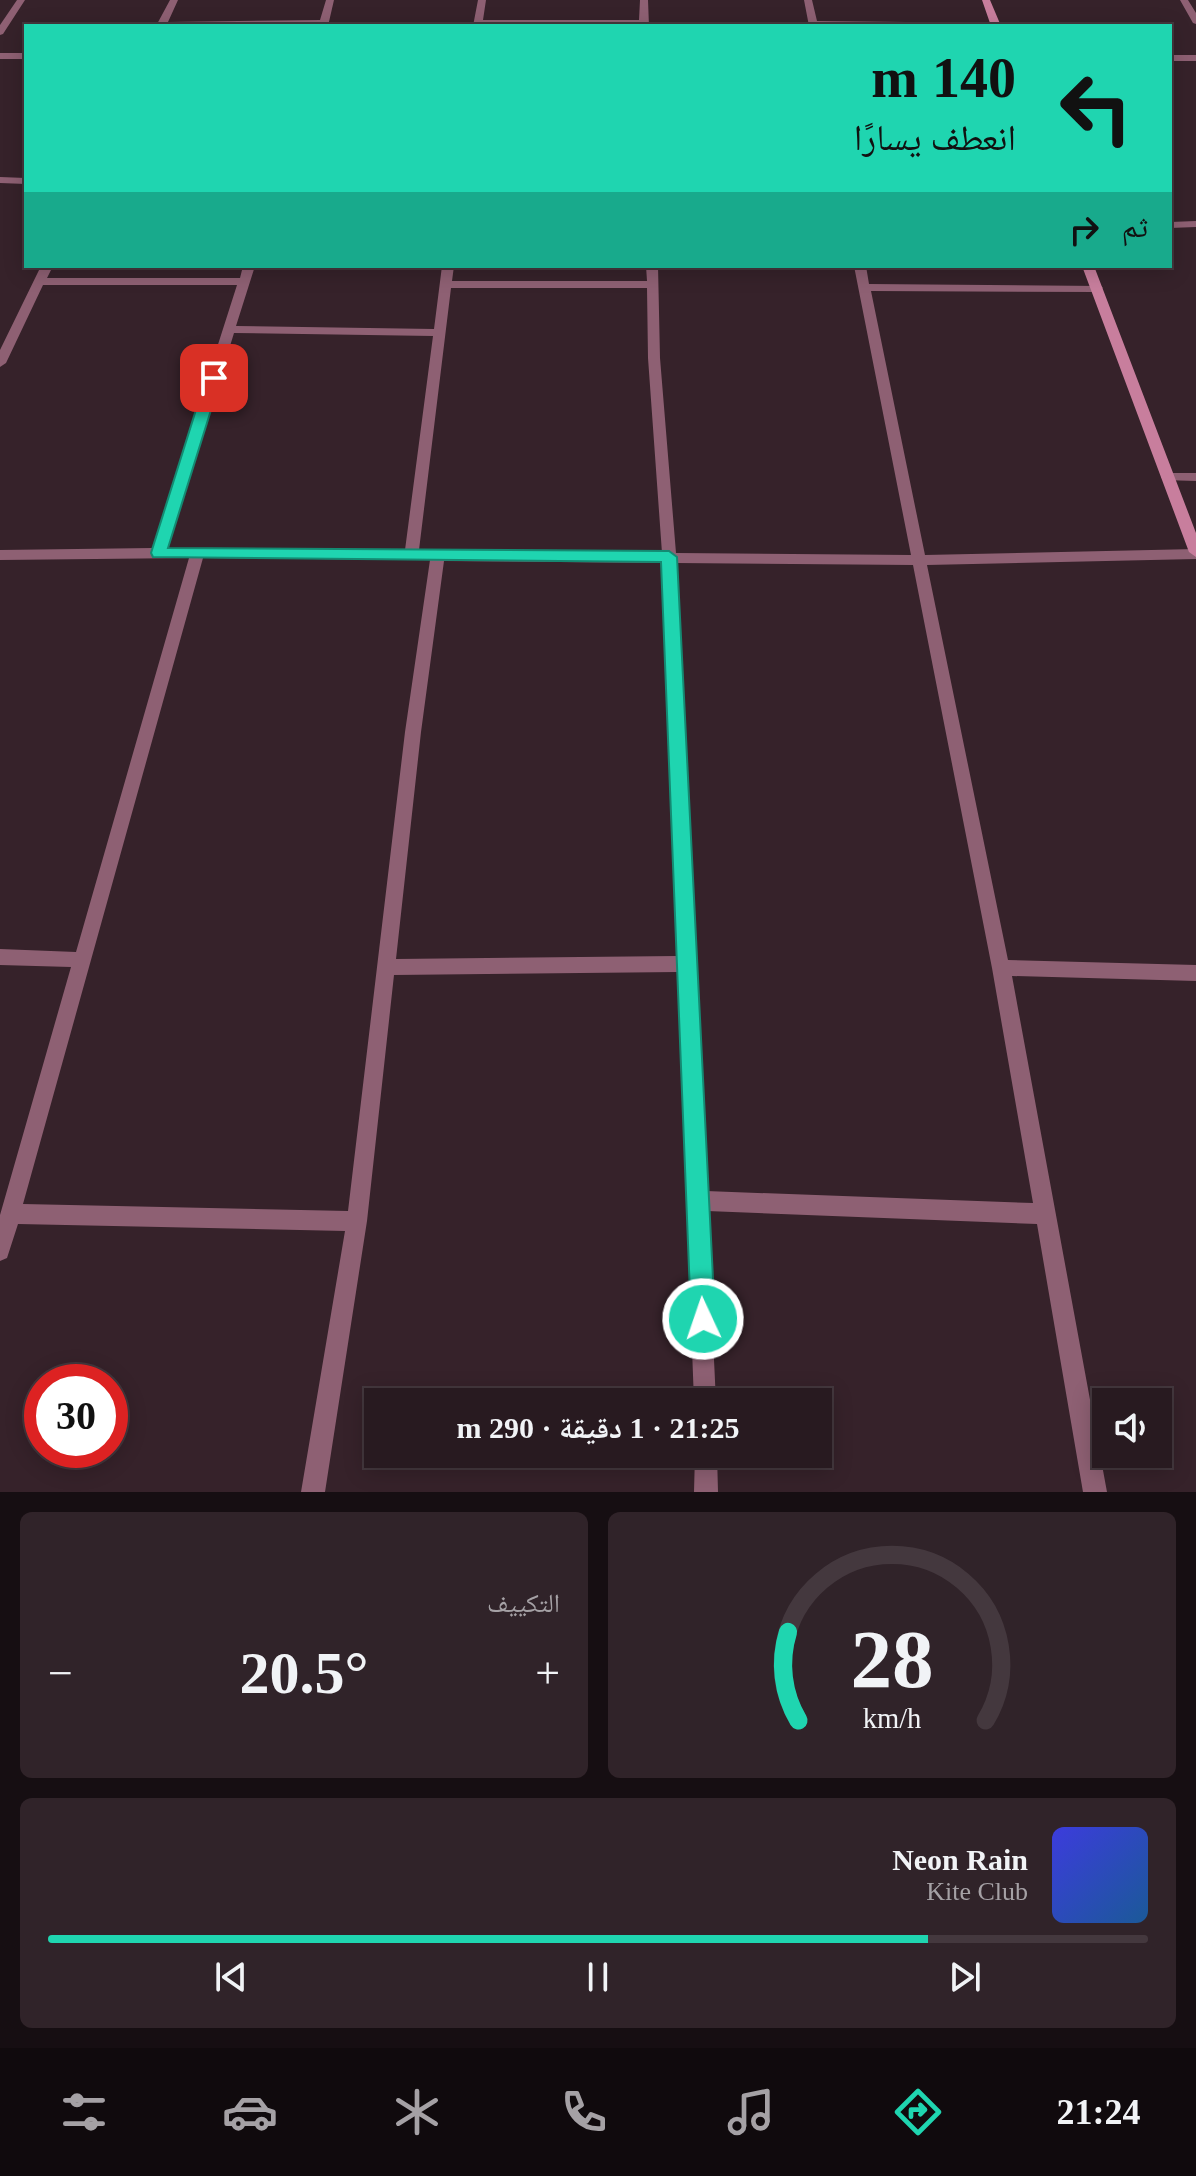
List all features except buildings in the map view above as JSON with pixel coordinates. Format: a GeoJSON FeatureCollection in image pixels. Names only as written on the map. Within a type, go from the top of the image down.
{"type":"FeatureCollection","features":[{"type":"Feature","properties":{"kind":"street"},"geometry":{"type":"LineString","coordinates":[[0,32],[3,22],[21,0]]}},
{"type":"Feature","properties":{"kind":"street"},"geometry":{"type":"LineString","coordinates":[[162,24],[174,0]]}},
{"type":"Feature","properties":{"kind":"street"},"geometry":{"type":"LineString","coordinates":[[323,24],[330,0]]}},
{"type":"Feature","properties":{"kind":"street"},"geometry":{"type":"LineString","coordinates":[[478,24],[482,0]]}},
{"type":"Feature","properties":{"kind":"street"},"geometry":{"type":"LineString","coordinates":[[644,0],[644,24]]}},
{"type":"Feature","properties":{"kind":"street"},"geometry":{"type":"LineString","coordinates":[[808,0],[813,24]]}},
{"type":"Feature","properties":{"kind":"street"},"geometry":{"type":"LineString","coordinates":[[986,0],[995,24]]}},
{"type":"Feature","properties":{"kind":"street"},"geometry":{"type":"LineString","coordinates":[[1188,2],[1196,21]]}},
{"type":"Feature","properties":{"kind":"street"},"geometry":{"type":"LineString","coordinates":[[0,56],[24,56]]}},
{"type":"Feature","properties":{"kind":"street"},"geometry":{"type":"LineString","coordinates":[[1172,58],[1196,58]]}},
{"type":"Feature","properties":{"kind":"street"},"geometry":{"type":"LineString","coordinates":[[0,180],[24,181]]}},
{"type":"Feature","properties":{"kind":"street"},"geometry":{"type":"LineString","coordinates":[[1172,225],[1196,224]]}},
{"type":"Feature","properties":{"kind":"street"},"geometry":{"type":"LineString","coordinates":[[0,363],[46,268]]}},
{"type":"Feature","properties":{"kind":"street"},"geometry":{"type":"LineString","coordinates":[[159,553],[248,268]]}},
{"type":"Feature","properties":{"kind":"street"},"geometry":{"type":"LineString","coordinates":[[411,555],[448,268]]}},
{"type":"Feature","properties":{"kind":"street"},"geometry":{"type":"LineString","coordinates":[[652,268],[654,358],[669,557],[705,1388]]}},
{"type":"Feature","properties":{"kind":"street"},"geometry":{"type":"LineString","coordinates":[[860,268],[1001,968],[1095,1492]]}},
{"type":"Feature","properties":{"kind":"street"},"geometry":{"type":"LineString","coordinates":[[0,555],[159,553],[918,560],[1196,553],[1089,268]]}},
{"type":"Feature","properties":{"kind":"street"},"geometry":{"type":"LineString","coordinates":[[40,282],[244,281]]}},
{"type":"Feature","properties":{"kind":"street"},"geometry":{"type":"LineString","coordinates":[[446,284],[652,285]]}},
{"type":"Feature","properties":{"kind":"street"},"geometry":{"type":"LineString","coordinates":[[864,287],[1097,288]]}},
{"type":"Feature","properties":{"kind":"street"},"geometry":{"type":"LineString","coordinates":[[229,329],[440,333]]}},
{"type":"Feature","properties":{"kind":"street"},"geometry":{"type":"LineString","coordinates":[[1168,477],[1196,477]]}},
{"type":"Feature","properties":{"kind":"street"},"geometry":{"type":"LineString","coordinates":[[0,1251],[197,554]]}},
{"type":"Feature","properties":{"kind":"street"},"geometry":{"type":"LineString","coordinates":[[313,1492],[357,1221],[438,555]]}},
{"type":"Feature","properties":{"kind":"street"},"geometry":{"type":"LineString","coordinates":[[0,957],[83,960]]}},
{"type":"Feature","properties":{"kind":"street"},"geometry":{"type":"LineString","coordinates":[[386,967],[687,964]]}},
{"type":"Feature","properties":{"kind":"street"},"geometry":{"type":"LineString","coordinates":[[1001,968],[1196,973]]}},
{"type":"Feature","properties":{"kind":"street"},"geometry":{"type":"LineString","coordinates":[[698,1201],[1047,1214]]}},
{"type":"Feature","properties":{"kind":"street"},"geometry":{"type":"LineString","coordinates":[[11,1214],[357,1221]]}},
{"type":"Feature","properties":{"kind":"street"},"geometry":{"type":"LineString","coordinates":[[706,1468],[706,1492]]}},
{"type":"Feature","properties":{"kind":"route"},"geometry":{"type":"LineString","coordinates":[[214,378],[159,553],[669,557],[703,1319]]}}]}
